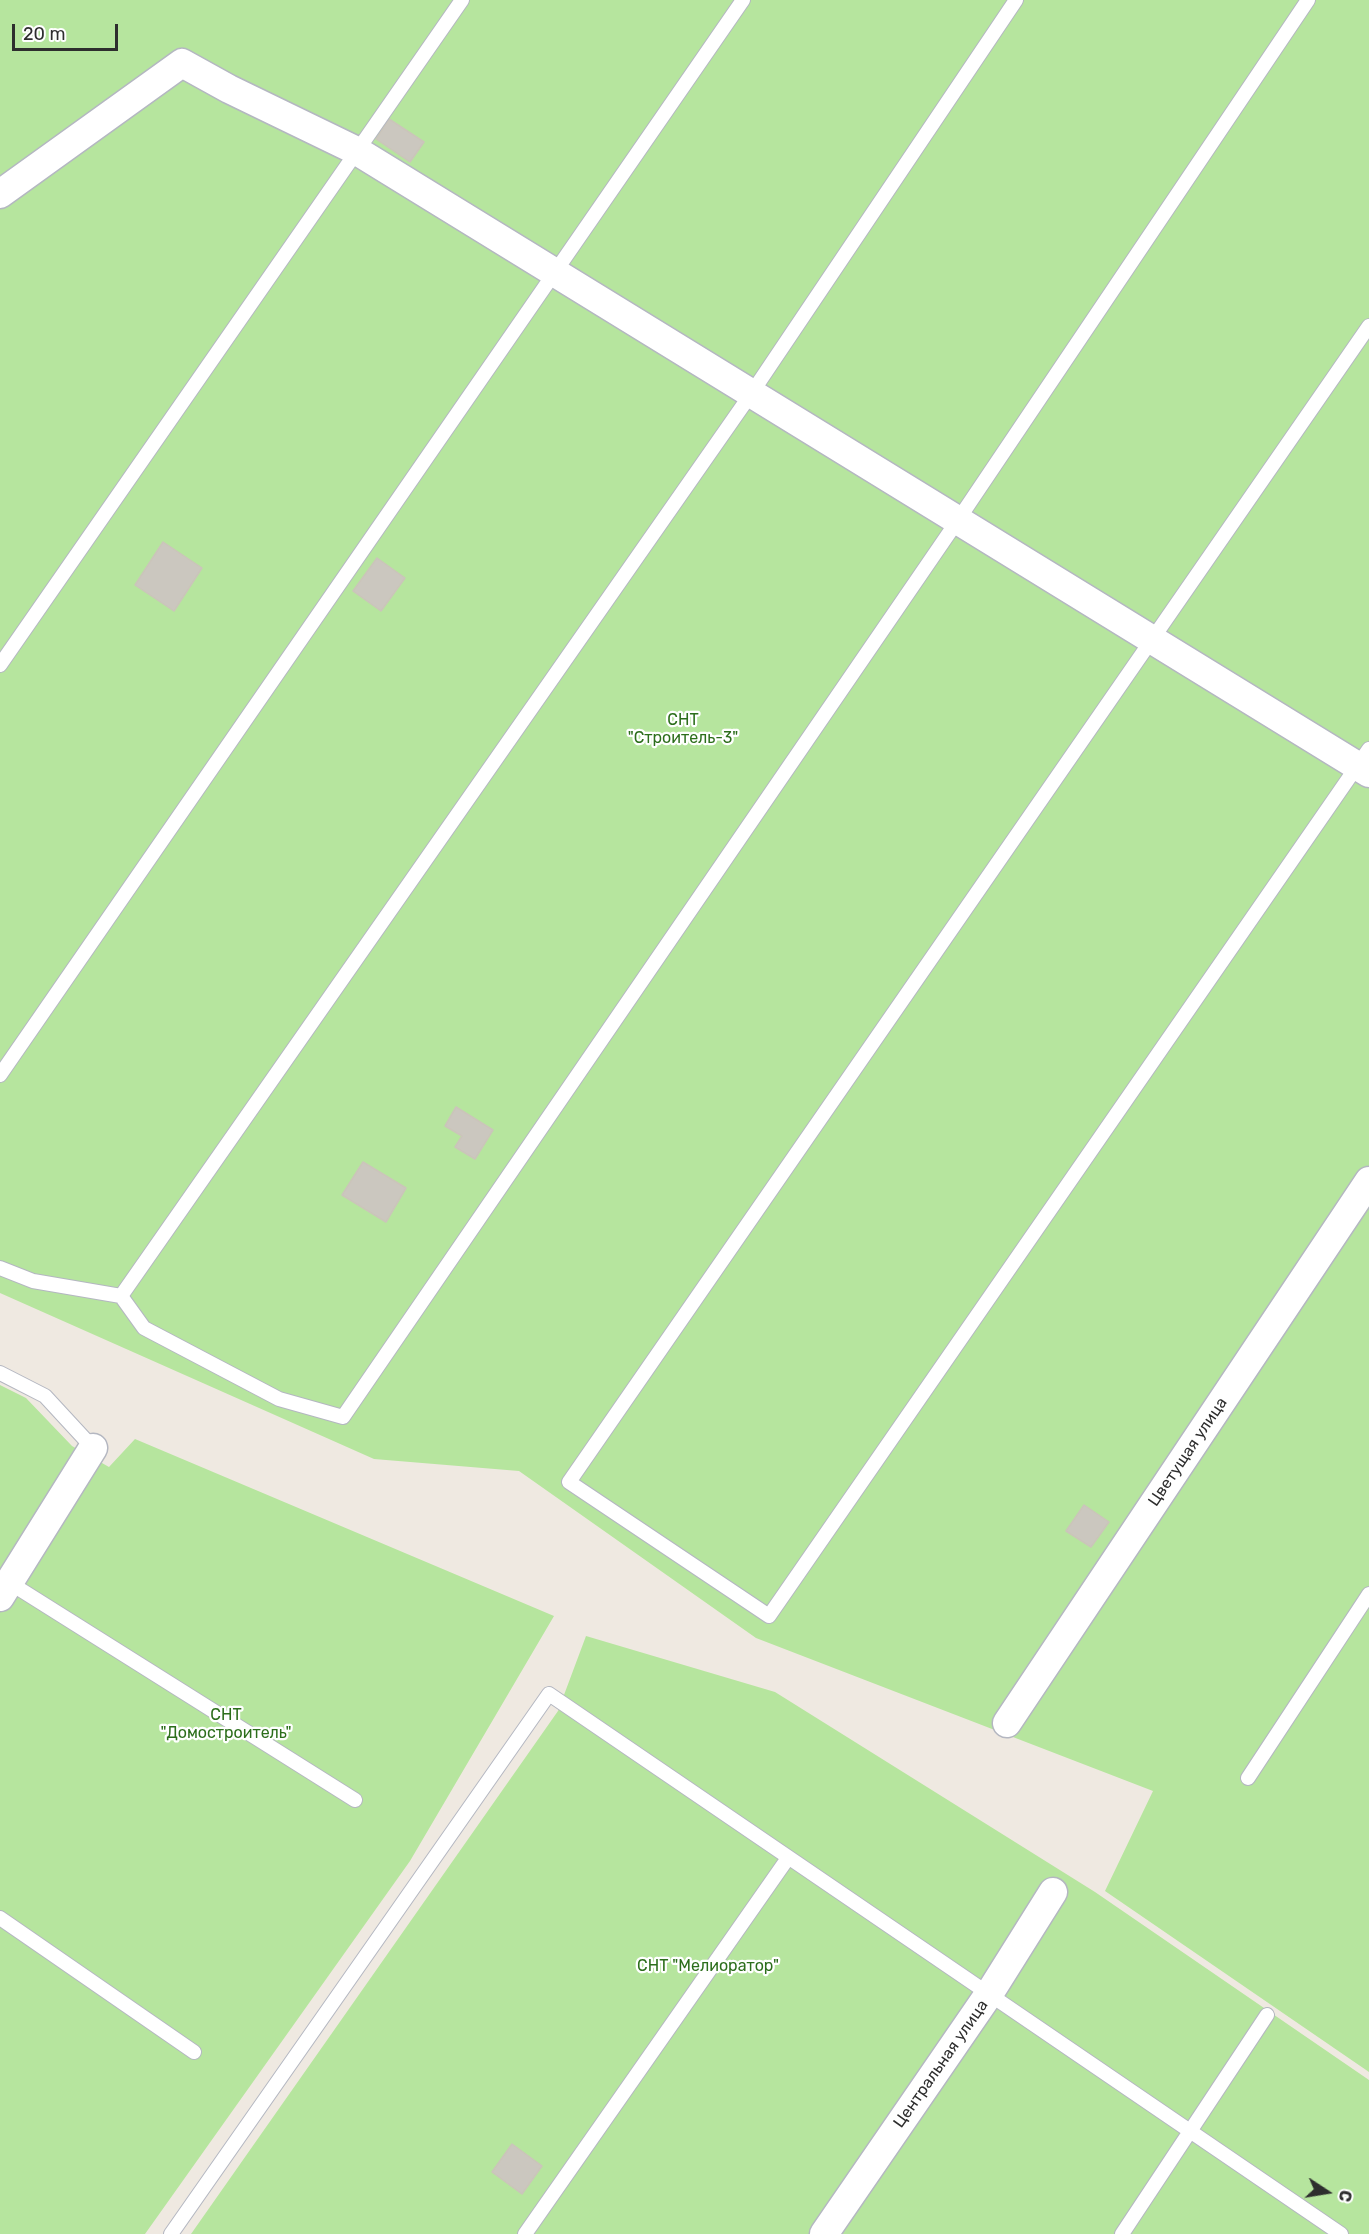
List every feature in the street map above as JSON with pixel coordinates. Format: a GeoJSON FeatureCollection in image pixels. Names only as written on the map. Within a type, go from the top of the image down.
{"type":"FeatureCollection","features":[{"type":"Feature","properties":{"kind":"street"},"geometry":{"type":"LineString","coordinates":[[0,194],[182,63],[229,89],[357,151],[1152,640],[1365,763]]}},
{"type":"Feature","properties":{"kind":"street","name":"Цветущая улица"},"geometry":{"type":"LineString","coordinates":[[1007,1723],[1369,1181]]}},
{"type":"Feature","properties":{"kind":"street"},"geometry":{"type":"LineString","coordinates":[[5,1590],[93,1448]]}},
{"type":"Feature","properties":{"kind":"street","name":"Центральная улица"},"geometry":{"type":"LineString","coordinates":[[824,2234],[989,1994],[1053,1892]]}},
{"type":"Feature","properties":{"kind":"lane"},"geometry":{"type":"LineString","coordinates":[[0,664],[462,0]]}},
{"type":"Feature","properties":{"kind":"lane"},"geometry":{"type":"LineString","coordinates":[[0,1075],[743,0]]}},
{"type":"Feature","properties":{"kind":"lane"},"geometry":{"type":"LineString","coordinates":[[121,1296],[751,394],[1016,0]]}},
{"type":"Feature","properties":{"kind":"lane"},"geometry":{"type":"LineString","coordinates":[[0,1268],[33,1281],[121,1296],[144,1328],[279,1399],[343,1417],[958,520],[1308,0]]}},
{"type":"Feature","properties":{"kind":"lane"},"geometry":{"type":"LineString","coordinates":[[1365,763],[769,1616],[569,1482],[1369,326]]}},
{"type":"Feature","properties":{"kind":"lane"},"geometry":{"type":"LineString","coordinates":[[0,1373],[45,1396],[93,1448]]}},
{"type":"Feature","properties":{"kind":"lane"},"geometry":{"type":"LineString","coordinates":[[5,1590],[355,1800]]}},
{"type":"Feature","properties":{"kind":"lane"},"geometry":{"type":"LineString","coordinates":[[1248,1778],[1369,1594]]}},
{"type":"Feature","properties":{"kind":"lane"},"geometry":{"type":"LineString","coordinates":[[171,2234],[549,1694],[1341,2234]]}},
{"type":"Feature","properties":{"kind":"lane"},"geometry":{"type":"LineString","coordinates":[[525,2234],[788,1858]]}},
{"type":"Feature","properties":{"kind":"lane"},"geometry":{"type":"LineString","coordinates":[[0,1918],[194,2052]]}},
{"type":"Feature","properties":{"kind":"lane"},"geometry":{"type":"LineString","coordinates":[[1122,2234],[1267,2015]]}},
{"type":"Feature","properties":{"kind":"green space","name":"СНТ \"Строитель-3\""},"geometry":{"type":"Polygon","coordinates":[[[0,0],[1369,0],[1369,2072],[1105,1891],[1153,1791],[756,1638],[519,1471],[374,1459],[0,1293],[0,0]]]}},
{"type":"Feature","properties":{"kind":"green space","name":"СНТ \"Домостроитель\""},"geometry":{"type":"Polygon","coordinates":[[[0,1385],[26,1398],[72,1446],[109,1467],[135,1439],[554,1616],[410,1861],[145,2234],[0,2234],[0,1385]]]}},
{"type":"Feature","properties":{"kind":"green space","name":"СНТ \"Мелиоратор\""},"geometry":{"type":"Polygon","coordinates":[[[586,1636],[775,1692],[1095,1892],[1369,2080],[1369,2234],[191,2234],[558,1711],[586,1636]]]}},
{"type":"Feature","properties":{"kind":"building"},"geometry":{"type":"Polygon","coordinates":[[[389,119],[424,142],[410,162],[376,139],[389,119]]]}},
{"type":"Feature","properties":{"kind":"building"},"geometry":{"type":"Polygon","coordinates":[[[163,542],[202,568],[174,611],[135,585],[163,542]]]}},
{"type":"Feature","properties":{"kind":"building"},"geometry":{"type":"Polygon","coordinates":[[[377,558],[405,578],[381,611],[353,591],[377,558]]]}},
{"type":"Feature","properties":{"kind":"building"},"geometry":{"type":"Polygon","coordinates":[[[456,1107],[493,1130],[475,1159],[455,1147],[462,1136],[445,1126],[456,1107]]]}},
{"type":"Feature","properties":{"kind":"building"},"geometry":{"type":"Polygon","coordinates":[[[363,1162],[406,1188],[386,1222],[342,1195],[363,1162]]]}},
{"type":"Feature","properties":{"kind":"building"},"geometry":{"type":"Polygon","coordinates":[[[1084,1505],[1109,1522],[1091,1547],[1066,1531],[1084,1505]]]}},
{"type":"Feature","properties":{"kind":"building"},"geometry":{"type":"Polygon","coordinates":[[[512,2144],[542,2166],[522,2194],[492,2172],[512,2144]]]}}]}
